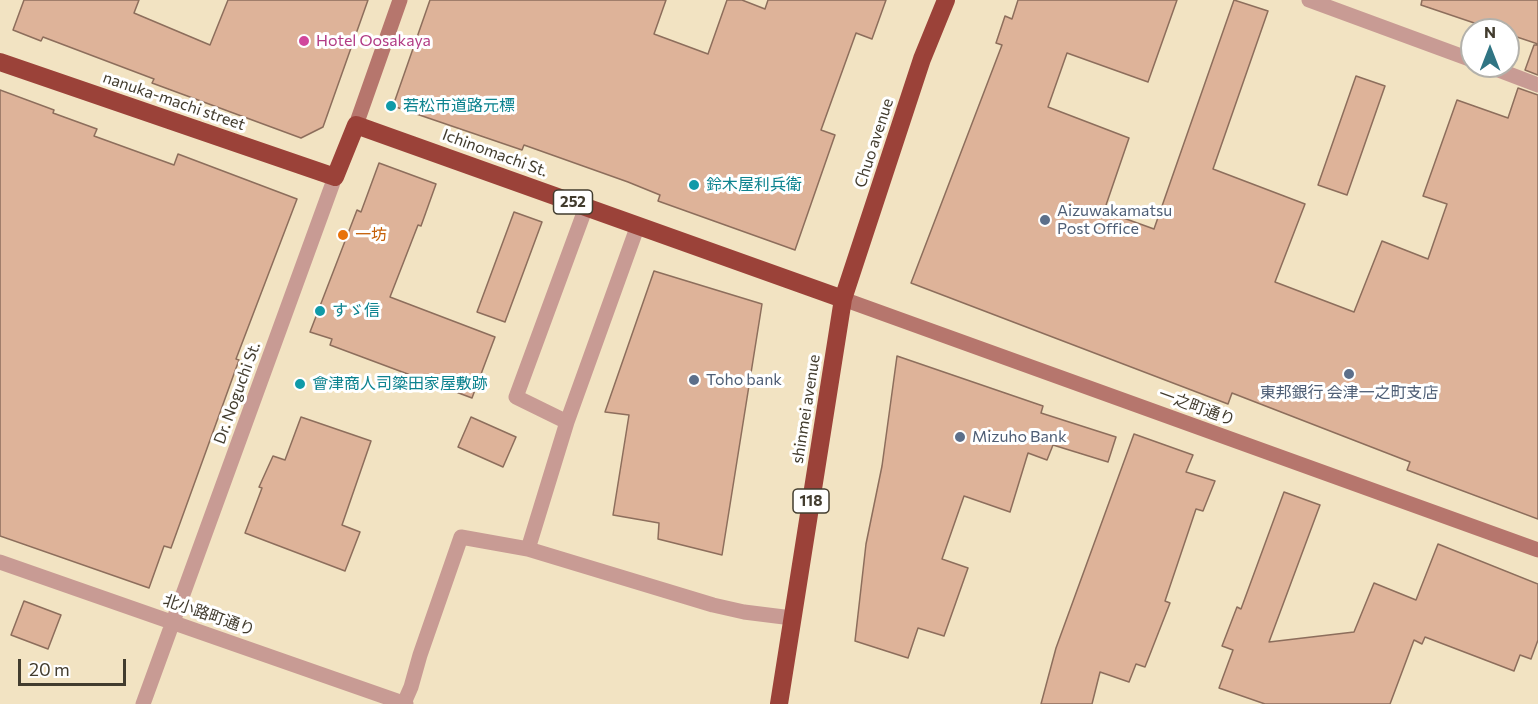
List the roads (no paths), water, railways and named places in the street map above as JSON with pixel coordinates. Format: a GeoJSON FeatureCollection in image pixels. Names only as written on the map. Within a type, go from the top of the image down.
{"type":"FeatureCollection","features":[{"type":"Feature","properties":{"kind":"highway","name":"Chuo avenue"},"geometry":{"type":"LineString","coordinates":[[843,299],[922,59],[946,0]]}},
{"type":"Feature","properties":{"kind":"highway","name":"nanuka-machi street"},"geometry":{"type":"LineString","coordinates":[[0,62],[335,177]]}},
{"type":"Feature","properties":{"kind":"highway"},"geometry":{"type":"LineString","coordinates":[[335,177],[356,125]]}},
{"type":"Feature","properties":{"kind":"highway","name":"Ichinomachi St."},"geometry":{"type":"LineString","coordinates":[[356,125],[843,299]]}},
{"type":"Feature","properties":{"kind":"highway","name":"shinmei avenue"},"geometry":{"type":"LineString","coordinates":[[779,704],[843,299]]}},
{"type":"Feature","properties":{"kind":"main road"},"geometry":{"type":"LineString","coordinates":[[356,125],[400,0]]}},
{"type":"Feature","properties":{"kind":"main road","name":"一之町通り"},"geometry":{"type":"LineString","coordinates":[[843,299],[1538,550]]}},
{"type":"Feature","properties":{"kind":"street"},"geometry":{"type":"LineString","coordinates":[[1309,0],[1460,56]]}},
{"type":"Feature","properties":{"kind":"street"},"geometry":{"type":"LineString","coordinates":[[1520,78],[1538,84]]}},
{"type":"Feature","properties":{"kind":"street","name":"Dr. Noguchi St."},"geometry":{"type":"LineString","coordinates":[[142,704],[335,177]]}},
{"type":"Feature","properties":{"kind":"street"},"geometry":{"type":"LineString","coordinates":[[567,422],[516,397],[586,207]]}},
{"type":"Feature","properties":{"kind":"street"},"geometry":{"type":"LineString","coordinates":[[528,549],[567,422],[638,225]]}},
{"type":"Feature","properties":{"kind":"street"},"geometry":{"type":"LineString","coordinates":[[405,704],[461,537],[528,549],[713,605],[744,612],[792,618]]}},
{"type":"Feature","properties":{"kind":"street","name":"北小路町通り"},"geometry":{"type":"LineString","coordinates":[[0,562],[405,704]]}},
{"type":"Feature","properties":{"kind":"place","name":"Hotel Oosakaya"},"geometry":{"type":"Point","coordinates":[304,41]}},
{"type":"Feature","properties":{"kind":"place","name":"若松市道路元標"},"geometry":{"type":"Point","coordinates":[391,106]}},
{"type":"Feature","properties":{"kind":"place","name":"鈴木屋利兵衛"},"geometry":{"type":"Point","coordinates":[694,185]}},
{"type":"Feature","properties":{"kind":"place","name":"Aizuwakamatsu Post Office"},"geometry":{"type":"Point","coordinates":[1045,220]}},
{"type":"Feature","properties":{"kind":"place","name":"一坊"},"geometry":{"type":"Point","coordinates":[343,235]}},
{"type":"Feature","properties":{"kind":"place","name":"すゞ信"},"geometry":{"type":"Point","coordinates":[320,311]}},
{"type":"Feature","properties":{"kind":"place","name":"東邦銀行 会津一之町支店"},"geometry":{"type":"Point","coordinates":[1349,374]}},
{"type":"Feature","properties":{"kind":"place","name":"Toho bank"},"geometry":{"type":"Point","coordinates":[694,380]}},
{"type":"Feature","properties":{"kind":"place","name":"會津商人司簗田家屋敷跡"},"geometry":{"type":"Point","coordinates":[300,384]}},
{"type":"Feature","properties":{"kind":"place","name":"Mizuho Bank"},"geometry":{"type":"Point","coordinates":[960,437]}}]}
